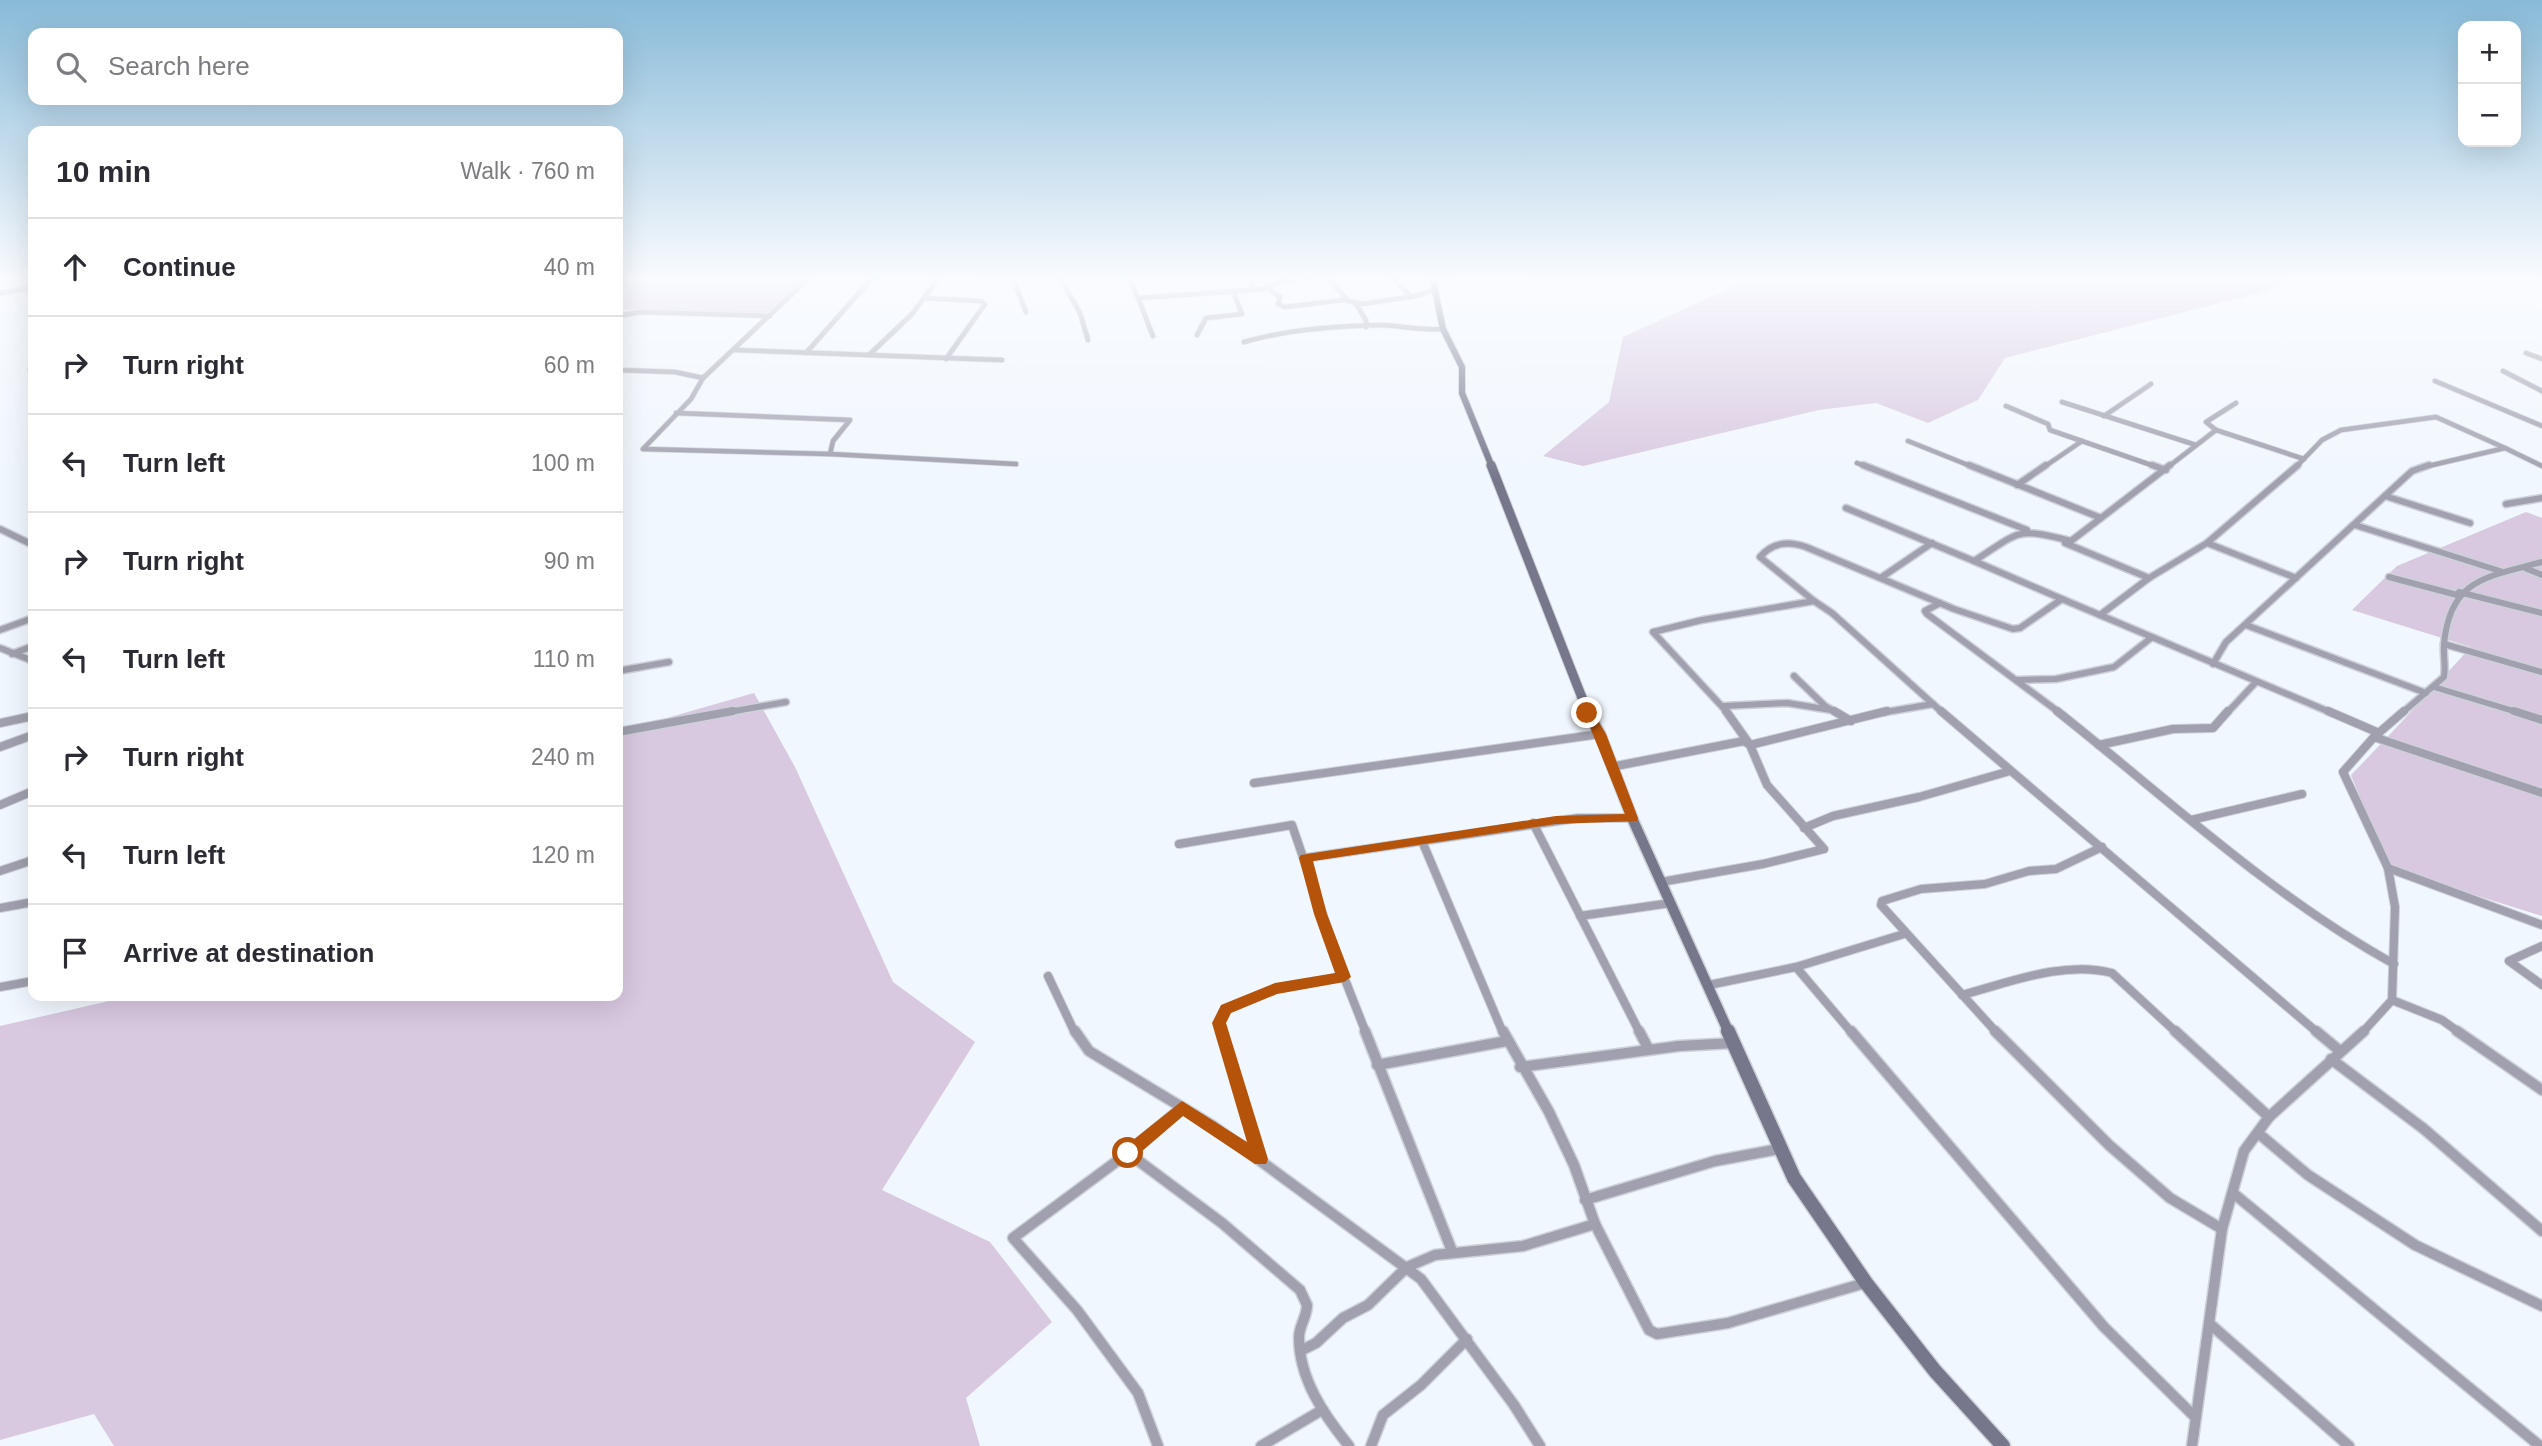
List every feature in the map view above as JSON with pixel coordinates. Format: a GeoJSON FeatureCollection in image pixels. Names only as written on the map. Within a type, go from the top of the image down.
{"type":"FeatureCollection","features":[{"type":"Feature","properties":{"kind":"main road"},"geometry":{"type":"LineString","coordinates":[[1450,343],[1462,367],[1462,393],[1474,428],[1568,656],[1583,703],[1600,734],[1632,818],[1709,985],[1779,1149],[1794,1178],[1866,1283],[1935,1371],[2003,1446]]}},
{"type":"Feature","properties":{"kind":"street"},"geometry":{"type":"LineString","coordinates":[[744,343],[704,379],[696,392],[643,449],[830,454],[1016,464]]}},
{"type":"Feature","properties":{"kind":"street"},"geometry":{"type":"LineString","coordinates":[[806,353],[814,343]]}},
{"type":"Feature","properties":{"kind":"street"},"geometry":{"type":"LineString","coordinates":[[869,356],[881,343]]}},
{"type":"Feature","properties":{"kind":"street"},"geometry":{"type":"LineString","coordinates":[[946,359],[957,343]]}},
{"type":"Feature","properties":{"kind":"street"},"geometry":{"type":"LineString","coordinates":[[736,352],[1002,360]]}},
{"type":"Feature","properties":{"kind":"street"},"geometry":{"type":"LineString","coordinates":[[2526,353],[2542,359]]}},
{"type":"Feature","properties":{"kind":"street"},"geometry":{"type":"LineString","coordinates":[[623,370],[675,372],[704,379]]}},
{"type":"Feature","properties":{"kind":"street"},"geometry":{"type":"LineString","coordinates":[[2503,371],[2542,391]]}},
{"type":"Feature","properties":{"kind":"street"},"geometry":{"type":"LineString","coordinates":[[2435,381],[2542,426]]}},
{"type":"Feature","properties":{"kind":"street"},"geometry":{"type":"LineString","coordinates":[[2104,415],[2151,384]]}},
{"type":"Feature","properties":{"kind":"street"},"geometry":{"type":"LineString","coordinates":[[2062,402],[2196,445]]}},
{"type":"Feature","properties":{"kind":"street"},"geometry":{"type":"LineString","coordinates":[[2236,404],[2206,422],[2216,430],[2304,459]]}},
{"type":"Feature","properties":{"kind":"street"},"geometry":{"type":"LineString","coordinates":[[2006,406],[2048,424],[2050,430],[2166,470]]}},
{"type":"Feature","properties":{"kind":"street"},"geometry":{"type":"LineString","coordinates":[[676,412],[850,420],[834,441],[830,454]]}},
{"type":"Feature","properties":{"kind":"street"},"geometry":{"type":"LineString","coordinates":[[2100,615],[2149,578],[2207,543],[2304,459],[2322,440],[2341,430],[2432,417],[2542,466]]}},
{"type":"Feature","properties":{"kind":"street"},"geometry":{"type":"LineString","coordinates":[[2061,541],[2071,541],[2216,430]]}},
{"type":"Feature","properties":{"kind":"street"},"geometry":{"type":"LineString","coordinates":[[1909,441],[2101,518]]}},
{"type":"Feature","properties":{"kind":"street"},"geometry":{"type":"LineString","coordinates":[[2017,485],[2082,441]]}},
{"type":"Feature","properties":{"kind":"street"},"geometry":{"type":"LineString","coordinates":[[2213,664],[2226,642],[2412,471],[2505,448]]}},
{"type":"Feature","properties":{"kind":"street"},"geometry":{"type":"LineString","coordinates":[[1857,463],[2061,541],[2149,578]]}},
{"type":"Feature","properties":{"kind":"street"},"geometry":{"type":"LineString","coordinates":[[2385,496],[2470,523]]}},
{"type":"Feature","properties":{"kind":"street"},"geometry":{"type":"LineString","coordinates":[[2506,504],[2542,498]]}},
{"type":"Feature","properties":{"kind":"street"},"geometry":{"type":"LineString","coordinates":[[1846,508],[2062,598],[2376,735],[2542,793]]}},
{"type":"Feature","properties":{"kind":"street"},"geometry":{"type":"LineString","coordinates":[[2355,525],[2503,572]]}},
{"type":"Feature","properties":{"kind":"street"},"geometry":{"type":"LineString","coordinates":[[0,529],[28,543]]}},
{"type":"Feature","properties":{"kind":"street"},"geometry":{"type":"LineString","coordinates":[[1974,561],[2019,532],[2031,531]]}},
{"type":"Feature","properties":{"kind":"street"},"geometry":{"type":"LineString","coordinates":[[2062,598],[2017,629],[1987,622],[1793,542],[1783,542],[1763,552],[1760,557],[1832,613],[2010,771],[2340,1051]]}},
{"type":"Feature","properties":{"kind":"street"},"geometry":{"type":"LineString","coordinates":[[1882,577],[1932,543]]}},
{"type":"Feature","properties":{"kind":"street"},"geometry":{"type":"LineString","coordinates":[[2207,543],[2219,550],[2296,578]]}},
{"type":"Feature","properties":{"kind":"street"},"geometry":{"type":"LineString","coordinates":[[2192,1446],[2222,1229],[2244,1151],[2269,1117],[2359,1036],[2392,1000],[2395,906],[2388,868],[2343,775],[2376,735],[2444,677],[2444,644],[2458,594],[2468,584],[2542,562]]}},
{"type":"Feature","properties":{"kind":"street"},"geometry":{"type":"LineString","coordinates":[[2524,568],[2542,575]]}},
{"type":"Feature","properties":{"kind":"street"},"geometry":{"type":"LineString","coordinates":[[2389,577],[2542,613]]}},
{"type":"Feature","properties":{"kind":"street"},"geometry":{"type":"LineString","coordinates":[[1661,882],[1824,849],[1767,785],[1751,745],[1724,706],[1653,632],[1702,620],[1814,601]]}},
{"type":"Feature","properties":{"kind":"street"},"geometry":{"type":"LineString","coordinates":[[1940,603],[1925,611],[1927,614],[2017,680],[2318,921],[2394,964]]}},
{"type":"Feature","properties":{"kind":"street"},"geometry":{"type":"LineString","coordinates":[[1,629],[28,620]]}},
{"type":"Feature","properties":{"kind":"street"},"geometry":{"type":"LineString","coordinates":[[2246,625],[2426,693]]}},
{"type":"Feature","properties":{"kind":"street"},"geometry":{"type":"LineString","coordinates":[[2017,680],[2056,679],[2114,667],[2151,638]]}},
{"type":"Feature","properties":{"kind":"street"},"geometry":{"type":"LineString","coordinates":[[2444,644],[2542,672]]}},
{"type":"Feature","properties":{"kind":"street"},"geometry":{"type":"LineString","coordinates":[[0,648],[28,659]]}},
{"type":"Feature","properties":{"kind":"street"},"geometry":{"type":"LineString","coordinates":[[12,654],[28,648]]}},
{"type":"Feature","properties":{"kind":"street"},"geometry":{"type":"LineString","coordinates":[[623,670],[669,662]]}},
{"type":"Feature","properties":{"kind":"street"},"geometry":{"type":"LineString","coordinates":[[1794,676],[1831,710],[1852,721]]}},
{"type":"Feature","properties":{"kind":"street"},"geometry":{"type":"LineString","coordinates":[[2099,745],[2173,729],[2213,728],[2256,682]]}},
{"type":"Feature","properties":{"kind":"street"},"geometry":{"type":"LineString","coordinates":[[2434,687],[2542,720]]}},
{"type":"Feature","properties":{"kind":"street"},"geometry":{"type":"LineString","coordinates":[[623,731],[786,702]]}},
{"type":"Feature","properties":{"kind":"street"},"geometry":{"type":"LineString","coordinates":[[1724,706],[1787,703],[1831,710]]}},
{"type":"Feature","properties":{"kind":"street"},"geometry":{"type":"LineString","coordinates":[[1611,767],[1744,741],[1751,745],[1909,706],[1933,704]]}},
{"type":"Feature","properties":{"kind":"street"},"geometry":{"type":"LineString","coordinates":[[0,723],[28,717]]}},
{"type":"Feature","properties":{"kind":"street"},"geometry":{"type":"LineString","coordinates":[[1254,783],[1600,734]]}},
{"type":"Feature","properties":{"kind":"street"},"geometry":{"type":"LineString","coordinates":[[0,747],[28,737]]}},
{"type":"Feature","properties":{"kind":"street"},"geometry":{"type":"LineString","coordinates":[[1804,828],[1833,816],[1919,797],[2010,771]]}},
{"type":"Feature","properties":{"kind":"street"},"geometry":{"type":"LineString","coordinates":[[0,805],[28,793]]}},
{"type":"Feature","properties":{"kind":"street"},"geometry":{"type":"LineString","coordinates":[[2191,820],[2302,794]]}},
{"type":"Feature","properties":{"kind":"street"},"geometry":{"type":"LineString","coordinates":[[1305,858],[1533,823],[1578,818],[1632,818]]}},
{"type":"Feature","properties":{"kind":"street"},"geometry":{"type":"LineString","coordinates":[[1533,823],[1648,1048]]}},
{"type":"Feature","properties":{"kind":"street"},"geometry":{"type":"LineString","coordinates":[[1180,844],[1293,825],[1320,914],[1452,1251]]}},
{"type":"Feature","properties":{"kind":"street"},"geometry":{"type":"LineString","coordinates":[[1422,841],[1507,1041],[1549,1112],[1574,1165],[1595,1224],[1649,1330],[1657,1334],[1728,1324],[1866,1283]]}},
{"type":"Feature","properties":{"kind":"street"},"geometry":{"type":"LineString","coordinates":[[2102,848],[2056,869],[2029,871],[1985,884],[1921,888],[1882,901],[1883,910],[2049,1086],[2146,1178],[2194,1214],[2222,1229]]}},
{"type":"Feature","properties":{"kind":"street"},"geometry":{"type":"LineString","coordinates":[[0,871],[28,862]]}},
{"type":"Feature","properties":{"kind":"street"},"geometry":{"type":"LineString","coordinates":[[2388,868],[2446,887],[2542,925]]}},
{"type":"Feature","properties":{"kind":"street"},"geometry":{"type":"LineString","coordinates":[[1580,916],[1672,902]]}},
{"type":"Feature","properties":{"kind":"street"},"geometry":{"type":"LineString","coordinates":[[0,908],[28,903]]}},
{"type":"Feature","properties":{"kind":"street"},"geometry":{"type":"LineString","coordinates":[[1709,985],[1796,967],[1904,934]]}},
{"type":"Feature","properties":{"kind":"street"},"geometry":{"type":"LineString","coordinates":[[2542,946],[2509,961],[2542,985]]}},
{"type":"Feature","properties":{"kind":"street"},"geometry":{"type":"LineString","coordinates":[[1796,967],[2104,1327],[2195,1417]]}},
{"type":"Feature","properties":{"kind":"street"},"geometry":{"type":"LineString","coordinates":[[1962,995],[2030,978],[2092,967],[2103,969],[2269,1117]]}},
{"type":"Feature","properties":{"kind":"street"},"geometry":{"type":"LineString","coordinates":[[1048,976],[1078,1038],[1088,1051],[1261,1159],[1421,1279],[1467,1339],[1540,1446]]}},
{"type":"Feature","properties":{"kind":"street"},"geometry":{"type":"LineString","coordinates":[[1261,1159],[1219,1023],[1221,1015],[1226,1009],[1275,989],[1344,977]]}},
{"type":"Feature","properties":{"kind":"street"},"geometry":{"type":"LineString","coordinates":[[0,987],[28,982]]}},
{"type":"Feature","properties":{"kind":"street"},"geometry":{"type":"LineString","coordinates":[[2392,1000],[2442,1020],[2542,1090]]}},
{"type":"Feature","properties":{"kind":"street"},"geometry":{"type":"LineString","coordinates":[[1377,1065],[1507,1041]]}},
{"type":"Feature","properties":{"kind":"street"},"geometry":{"type":"LineString","coordinates":[[1520,1067],[1557,1064],[1648,1048],[1734,1043]]}},
{"type":"Feature","properties":{"kind":"street"},"geometry":{"type":"LineString","coordinates":[[2331,1059],[2424,1129],[2542,1231]]}},
{"type":"Feature","properties":{"kind":"street"},"geometry":{"type":"LineString","coordinates":[[1158,1446],[1138,1393],[1077,1310],[1013,1238],[1128,1153],[1182,1108]]}},
{"type":"Feature","properties":{"kind":"street"},"geometry":{"type":"LineString","coordinates":[[2258,1133],[2308,1175],[2415,1245],[2542,1306]]}},
{"type":"Feature","properties":{"kind":"street"},"geometry":{"type":"LineString","coordinates":[[1585,1200],[1715,1161],[1779,1149]]}},
{"type":"Feature","properties":{"kind":"street"},"geometry":{"type":"LineString","coordinates":[[1128,1153],[1235,1232],[1298,1287],[1308,1312],[1299,1331],[1310,1384],[1322,1410],[1349,1446]]}},
{"type":"Feature","properties":{"kind":"street"},"geometry":{"type":"LineString","coordinates":[[2233,1193],[2540,1446]]}},
{"type":"Feature","properties":{"kind":"street"},"geometry":{"type":"LineString","coordinates":[[1302,1350],[1316,1343],[1343,1318],[1368,1305],[1407,1267],[1452,1251],[1523,1246],[1595,1224]]}},
{"type":"Feature","properties":{"kind":"street"},"geometry":{"type":"LineString","coordinates":[[2210,1324],[2349,1446]]}},
{"type":"Feature","properties":{"kind":"street"},"geometry":{"type":"LineString","coordinates":[[1371,1446],[1383,1415],[1421,1385],[1467,1339]]}},
{"type":"Feature","properties":{"kind":"street"},"geometry":{"type":"LineString","coordinates":[[1261,1446],[1322,1410]]}},
{"type":"Feature","properties":{"kind":"shaded area"},"geometry":{"type":"Polygon","coordinates":[[[1622,343],[2062,343],[2005,358],[1978,400],[1928,423],[1876,403],[1819,410],[1583,466],[1543,456],[1609,402],[1622,343]]]}},
{"type":"Feature","properties":{"kind":"shaded area"},"geometry":{"type":"Polygon","coordinates":[[[2526,512],[2542,518],[2542,916],[2388,868],[2351,775],[2471,647],[2352,610],[2397,566],[2526,512]]]}},
{"type":"Feature","properties":{"kind":"shaded area"},"geometry":{"type":"Polygon","coordinates":[[[754,693],[795,767],[893,982],[975,1042],[882,1190],[990,1242],[1052,1322],[966,1398],[980,1446],[114,1446],[94,1414],[0,1440],[0,1026],[109,1001],[623,1001],[623,731],[754,693]]]}},
{"type":"Feature","properties":{"kind":"route"},"geometry":{"type":"LineString","coordinates":[[1128,1153],[1182,1108],[1261,1159],[1219,1023],[1226,1009],[1275,989],[1344,977],[1320,914],[1305,858],[1556,820],[1632,818],[1600,734],[1587,713]]}}]}
